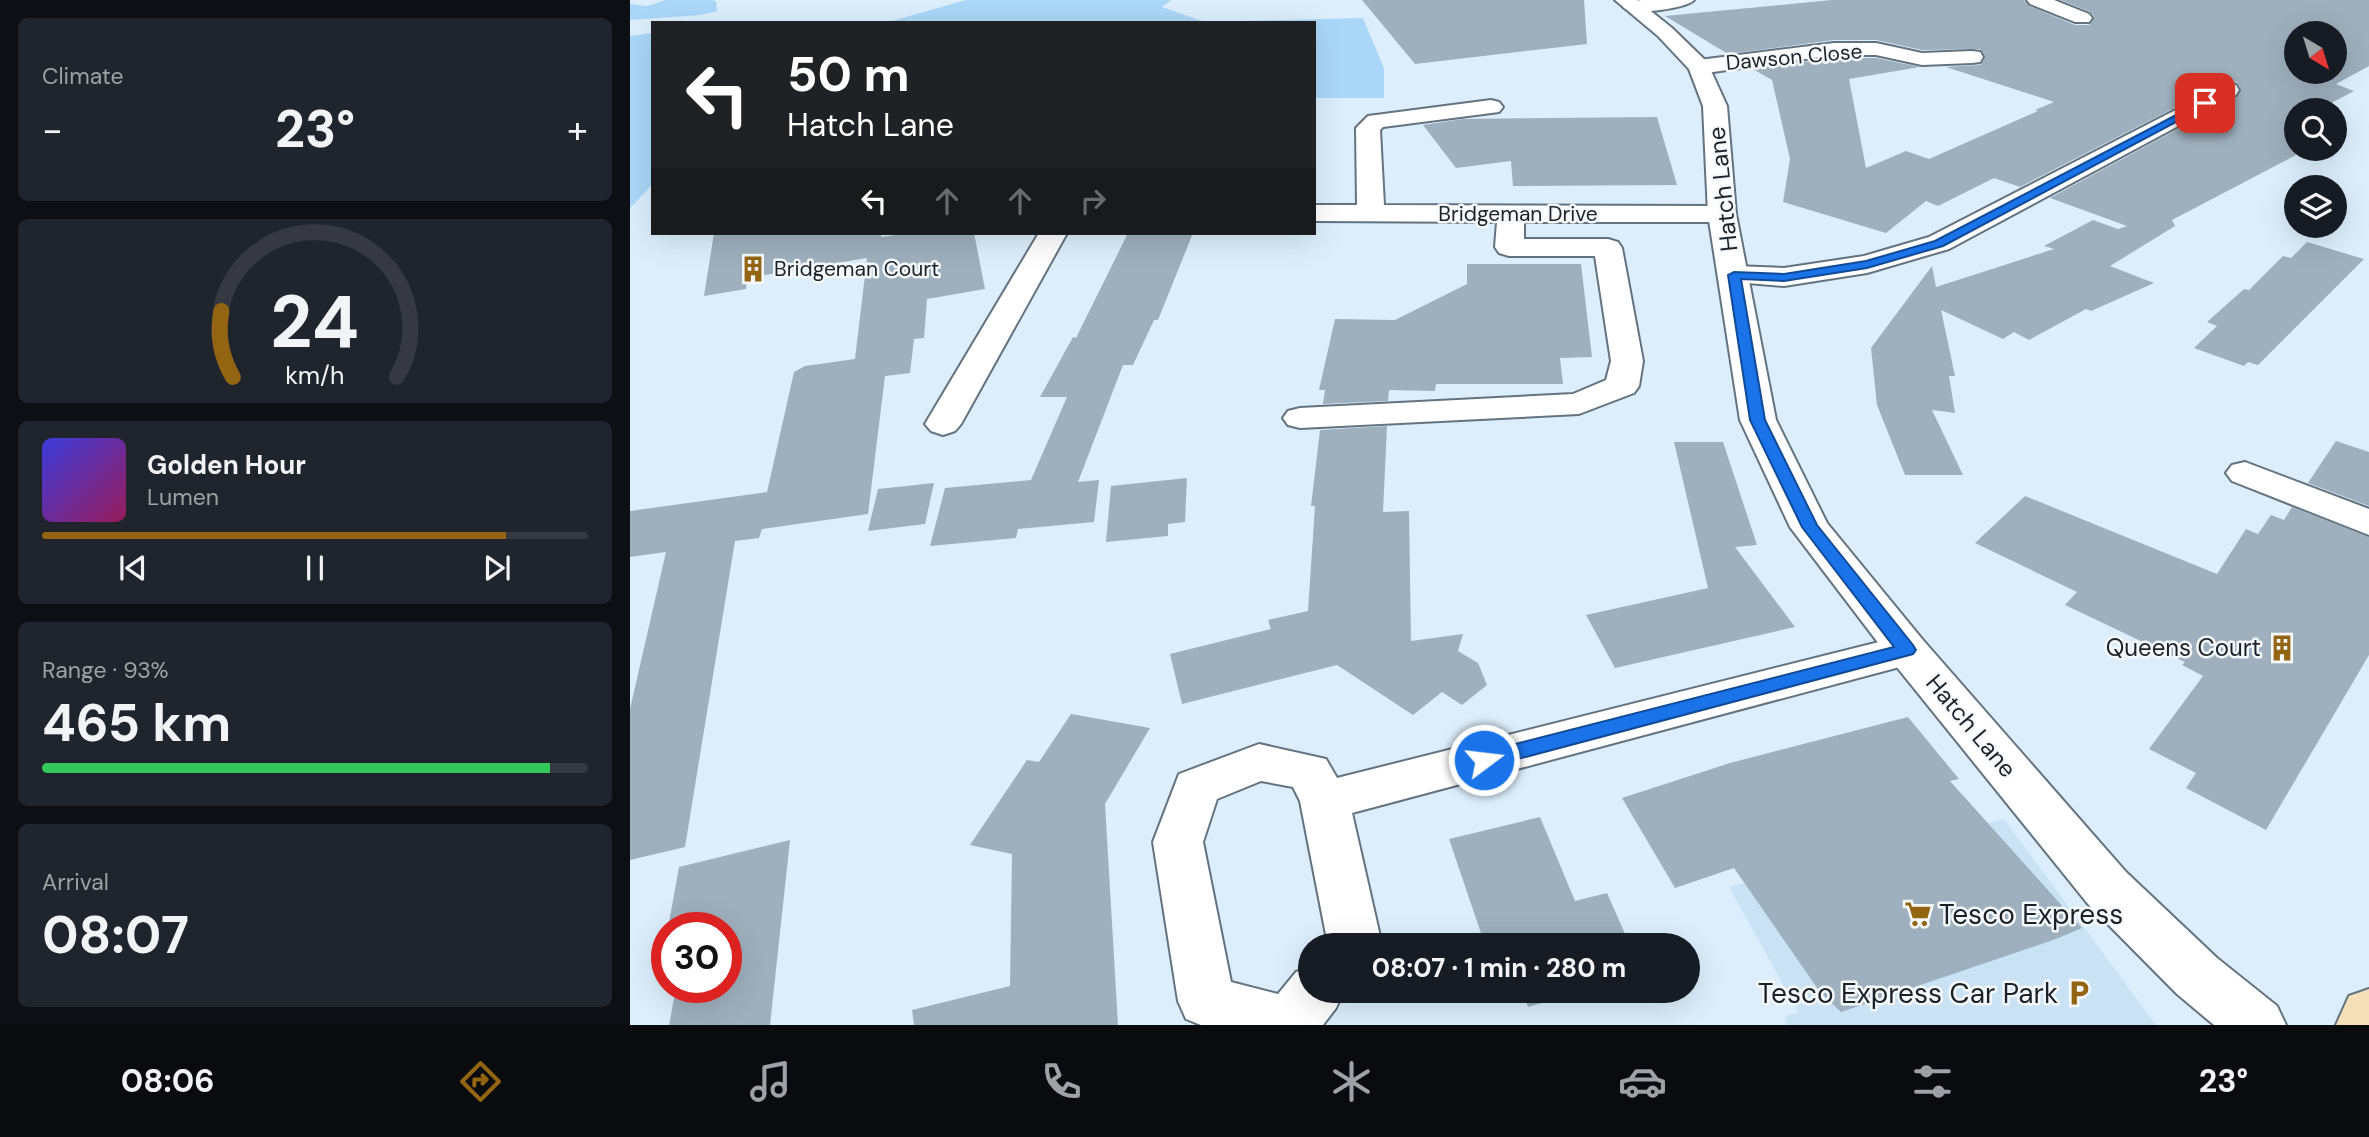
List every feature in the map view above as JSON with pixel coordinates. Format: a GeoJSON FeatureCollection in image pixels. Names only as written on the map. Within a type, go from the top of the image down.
{"type":"FeatureCollection","features":[{"type":"Feature","properties":{"kind":"main road"},"geometry":{"type":"LineString","coordinates":[[2365,1025],[2369,1015]]}},
{"type":"Feature","properties":{"kind":"street"},"geometry":{"type":"LineString","coordinates":[[1629,3],[1684,0]]}},
{"type":"Feature","properties":{"kind":"street"},"geometry":{"type":"LineString","coordinates":[[2037,0],[2082,18]]}},
{"type":"Feature","properties":{"kind":"street","name":"Hatch Lane"},"geometry":{"type":"LineString","coordinates":[[1629,3],[1665,32],[1699,66],[1715,106],[1722,214],[1758,420],[1810,527],[1907,650],[2107,888],[2197,976],[2257,1025]]}},
{"type":"Feature","properties":{"kind":"street","name":"Dawson Close"},"geometry":{"type":"LineString","coordinates":[[1699,66],[1835,48],[1876,49],[1922,59],[1972,57]]}},
{"type":"Feature","properties":{"kind":"street"},"geometry":{"type":"LineString","coordinates":[[1734,275],[1798,275],[1867,264],[1939,243],[2230,90]]}},
{"type":"Feature","properties":{"kind":"street"},"geometry":{"type":"LineString","coordinates":[[1371,213],[1368,128],[1376,121],[1491,107]]}},
{"type":"Feature","properties":{"kind":"street","name":"Bridgeman Drive"},"geometry":{"type":"LineString","coordinates":[[1316,213],[1722,214]]}},
{"type":"Feature","properties":{"kind":"street"},"geometry":{"type":"LineString","coordinates":[[1300,418],[1579,404],[1622,386],[1627,361],[1608,248],[1508,247],[1511,214]]}},
{"type":"Feature","properties":{"kind":"street"},"geometry":{"type":"LineString","coordinates":[[943,424],[1052,235]]}},
{"type":"Feature","properties":{"kind":"street"},"geometry":{"type":"LineString","coordinates":[[2245,473],[2369,523]]}},
{"type":"Feature","properties":{"kind":"street"},"geometry":{"type":"LineString","coordinates":[[1325,802],[1907,650]]}},
{"type":"Feature","properties":{"kind":"street"},"geometry":{"type":"LineString","coordinates":[[1305,1003],[1289,1023],[1206,1001],[1178,842],[1196,787],[1259,762],[1309,772],[1325,802],[1352,933]]}},
{"type":"Feature","properties":{"kind":"shaded area"},"geometry":{"type":"Polygon","coordinates":[[[666,0],[716,1],[717,11],[700,15],[630,20],[630,4],[647,6],[666,0]]]}},
{"type":"Feature","properties":{"kind":"shaded area"},"geometry":{"type":"Polygon","coordinates":[[[966,0],[1171,0],[1162,7],[1202,21],[892,21],[966,0]]]}},
{"type":"Feature","properties":{"kind":"shaded area"},"geometry":{"type":"Polygon","coordinates":[[[1363,18],[1384,68],[1384,98],[1316,98],[1316,21],[1244,21],[1363,18]]]}},
{"type":"Feature","properties":{"kind":"shaded area"},"geometry":{"type":"Polygon","coordinates":[[[651,33],[651,186],[630,208],[630,36],[651,33]]]}},
{"type":"Feature","properties":{"kind":"shaded area"},"geometry":{"type":"Polygon","coordinates":[[[2004,819],[2156,1025],[1787,1025],[1785,1016],[1799,1013],[1729,887],[2004,819]]]}},
{"type":"Feature","properties":{"kind":"building"},"geometry":{"type":"Polygon","coordinates":[[[1362,0],[1584,0],[1587,44],[1415,64],[1362,0]]]}},
{"type":"Feature","properties":{"kind":"building"},"geometry":{"type":"Polygon","coordinates":[[[1832,0],[2024,0],[2029,6],[2075,25],[2089,25],[2094,16],[2090,12],[2061,0],[2369,0],[2369,66],[2347,78],[2347,21],[2284,21],[2284,84],[2336,84],[2354,91],[2341,98],[2284,98],[2285,161],[2172,220],[2175,226],[2110,266],[2154,283],[2091,311],[2086,309],[2029,340],[2014,332],[2003,339],[1941,310],[1955,376],[1949,376],[1955,413],[1932,410],[1963,475],[1905,475],[1877,405],[1871,348],[1932,266],[1936,287],[2054,249],[2044,246],[2093,220],[2118,229],[2127,226],[2050,198],[2237,97],[2241,89],[2237,82],[2227,81],[2020,187],[1994,178],[1938,206],[1926,201],[1886,233],[1783,202],[1790,159],[1772,80],[1753,69],[1834,58],[1876,58],[1920,67],[1849,79],[1866,168],[1906,151],[1929,159],[2054,102],[1946,67],[1980,65],[1985,58],[1980,49],[1922,50],[1876,40],[1834,40],[1728,54],[1665,16],[1832,0]]]}},
{"type":"Feature","properties":{"kind":"building"},"geometry":{"type":"Polygon","coordinates":[[[1657,117],[1677,185],[1513,186],[1511,161],[1456,168],[1423,125],[1463,119],[1657,117]]]}},
{"type":"Feature","properties":{"kind":"building"},"geometry":{"type":"Polygon","coordinates":[[[714,235],[974,235],[985,289],[927,299],[924,338],[914,339],[910,373],[885,376],[868,514],[762,529],[759,538],[735,541],[685,847],[630,860],[630,709],[666,552],[630,557],[630,511],[767,492],[794,372],[805,366],[855,359],[867,258],[747,278],[746,289],[704,296],[714,235]]]}},
{"type":"Feature","properties":{"kind":"building"},"geometry":{"type":"Polygon","coordinates":[[[1127,235],[1192,235],[1158,320],[1154,320],[1133,365],[1123,365],[1078,482],[1099,480],[1094,522],[1018,529],[1016,538],[930,546],[945,488],[1031,480],[1067,397],[1040,397],[1073,337],[1076,338],[1127,235]]]}},
{"type":"Feature","properties":{"kind":"building"},"geometry":{"type":"Polygon","coordinates":[[[2307,242],[2364,259],[2258,365],[2248,362],[2244,366],[2194,348],[2217,326],[2207,322],[2244,289],[2249,290],[2283,256],[2291,258],[2307,242]]]}},
{"type":"Feature","properties":{"kind":"building"},"geometry":{"type":"Polygon","coordinates":[[[1467,264],[1581,264],[1592,357],[1560,358],[1563,384],[1436,384],[1435,391],[1389,390],[1388,401],[1323,404],[1325,390],[1319,390],[1335,319],[1395,320],[1467,284],[1467,264]]]}},
{"type":"Feature","properties":{"kind":"building"},"geometry":{"type":"Polygon","coordinates":[[[1387,426],[1383,512],[1409,511],[1411,641],[1463,634],[1458,651],[1478,663],[1487,685],[1462,705],[1442,692],[1413,715],[1337,665],[1182,704],[1170,654],[1271,629],[1268,620],[1308,611],[1315,506],[1311,506],[1320,430],[1387,426]]]}},
{"type":"Feature","properties":{"kind":"building"},"geometry":{"type":"Polygon","coordinates":[[[2336,441],[2369,452],[2369,506],[2308,483],[2336,441]]]}},
{"type":"Feature","properties":{"kind":"building"},"geometry":{"type":"Polygon","coordinates":[[[1674,442],[1723,442],[1757,545],[1735,547],[1795,627],[1615,668],[1586,615],[1708,588],[1674,442]]]}},
{"type":"Feature","properties":{"kind":"building"},"geometry":{"type":"Polygon","coordinates":[[[1187,478],[1185,522],[1168,524],[1168,536],[1106,542],[1111,486],[1187,478]]]}},
{"type":"Feature","properties":{"kind":"building"},"geometry":{"type":"Polygon","coordinates":[[[934,483],[925,524],[868,531],[878,489],[934,483]]]}},
{"type":"Feature","properties":{"kind":"building","name":"Queens Court"},"geometry":{"type":"Polygon","coordinates":[[[2025,496],[2217,574],[2246,529],[2258,534],[2271,515],[2284,520],[2292,507],[2369,537],[2369,655],[2266,830],[2186,788],[2196,773],[2149,749],[2203,676],[2182,665],[2185,662],[2065,605],[2077,592],[1975,543],[2025,496]]]}},
{"type":"Feature","properties":{"kind":"building"},"geometry":{"type":"Polygon","coordinates":[[[1071,714],[1150,728],[1105,804],[1118,1025],[914,1025],[912,1010],[1010,986],[1012,854],[970,845],[1027,760],[1039,762],[1071,714]]]}},
{"type":"Feature","properties":{"kind":"building"},"geometry":{"type":"Polygon","coordinates":[[[1908,717],[1959,779],[1950,781],[2082,928],[1841,1012],[1820,992],[1734,868],[1675,888],[1622,798],[1730,763],[1908,717]]]}},
{"type":"Feature","properties":{"kind":"building"},"geometry":{"type":"Polygon","coordinates":[[[1540,817],[1575,901],[1607,893],[1625,933],[1481,933],[1449,839],[1540,817]]]}},
{"type":"Feature","properties":{"kind":"building"},"geometry":{"type":"Polygon","coordinates":[[[790,840],[770,1025],[669,1025],[673,1003],[742,1003],[742,912],[671,912],[679,867],[790,840]]]}},
{"type":"Feature","properties":{"kind":"place","name":"Bridgeman Court"},"geometry":{"type":"Point","coordinates":[753,269]}},
{"type":"Feature","properties":{"kind":"place","name":"Queens Court"},"geometry":{"type":"Point","coordinates":[2282,648]}},
{"type":"Feature","properties":{"kind":"place","name":"Tesco Express"},"geometry":{"type":"Point","coordinates":[1918,914]}},
{"type":"Feature","properties":{"kind":"place","name":"Tesco Express Car Park"},"geometry":{"type":"Point","coordinates":[2079,993]}},
{"type":"Feature","properties":{"kind":"route"},"geometry":{"type":"LineString","coordinates":[[1484,760],[1907,650],[1810,527],[1758,420],[1734,275],[1784,277],[1839,269],[1867,264],[1939,243],[2205,103]]}}]}
